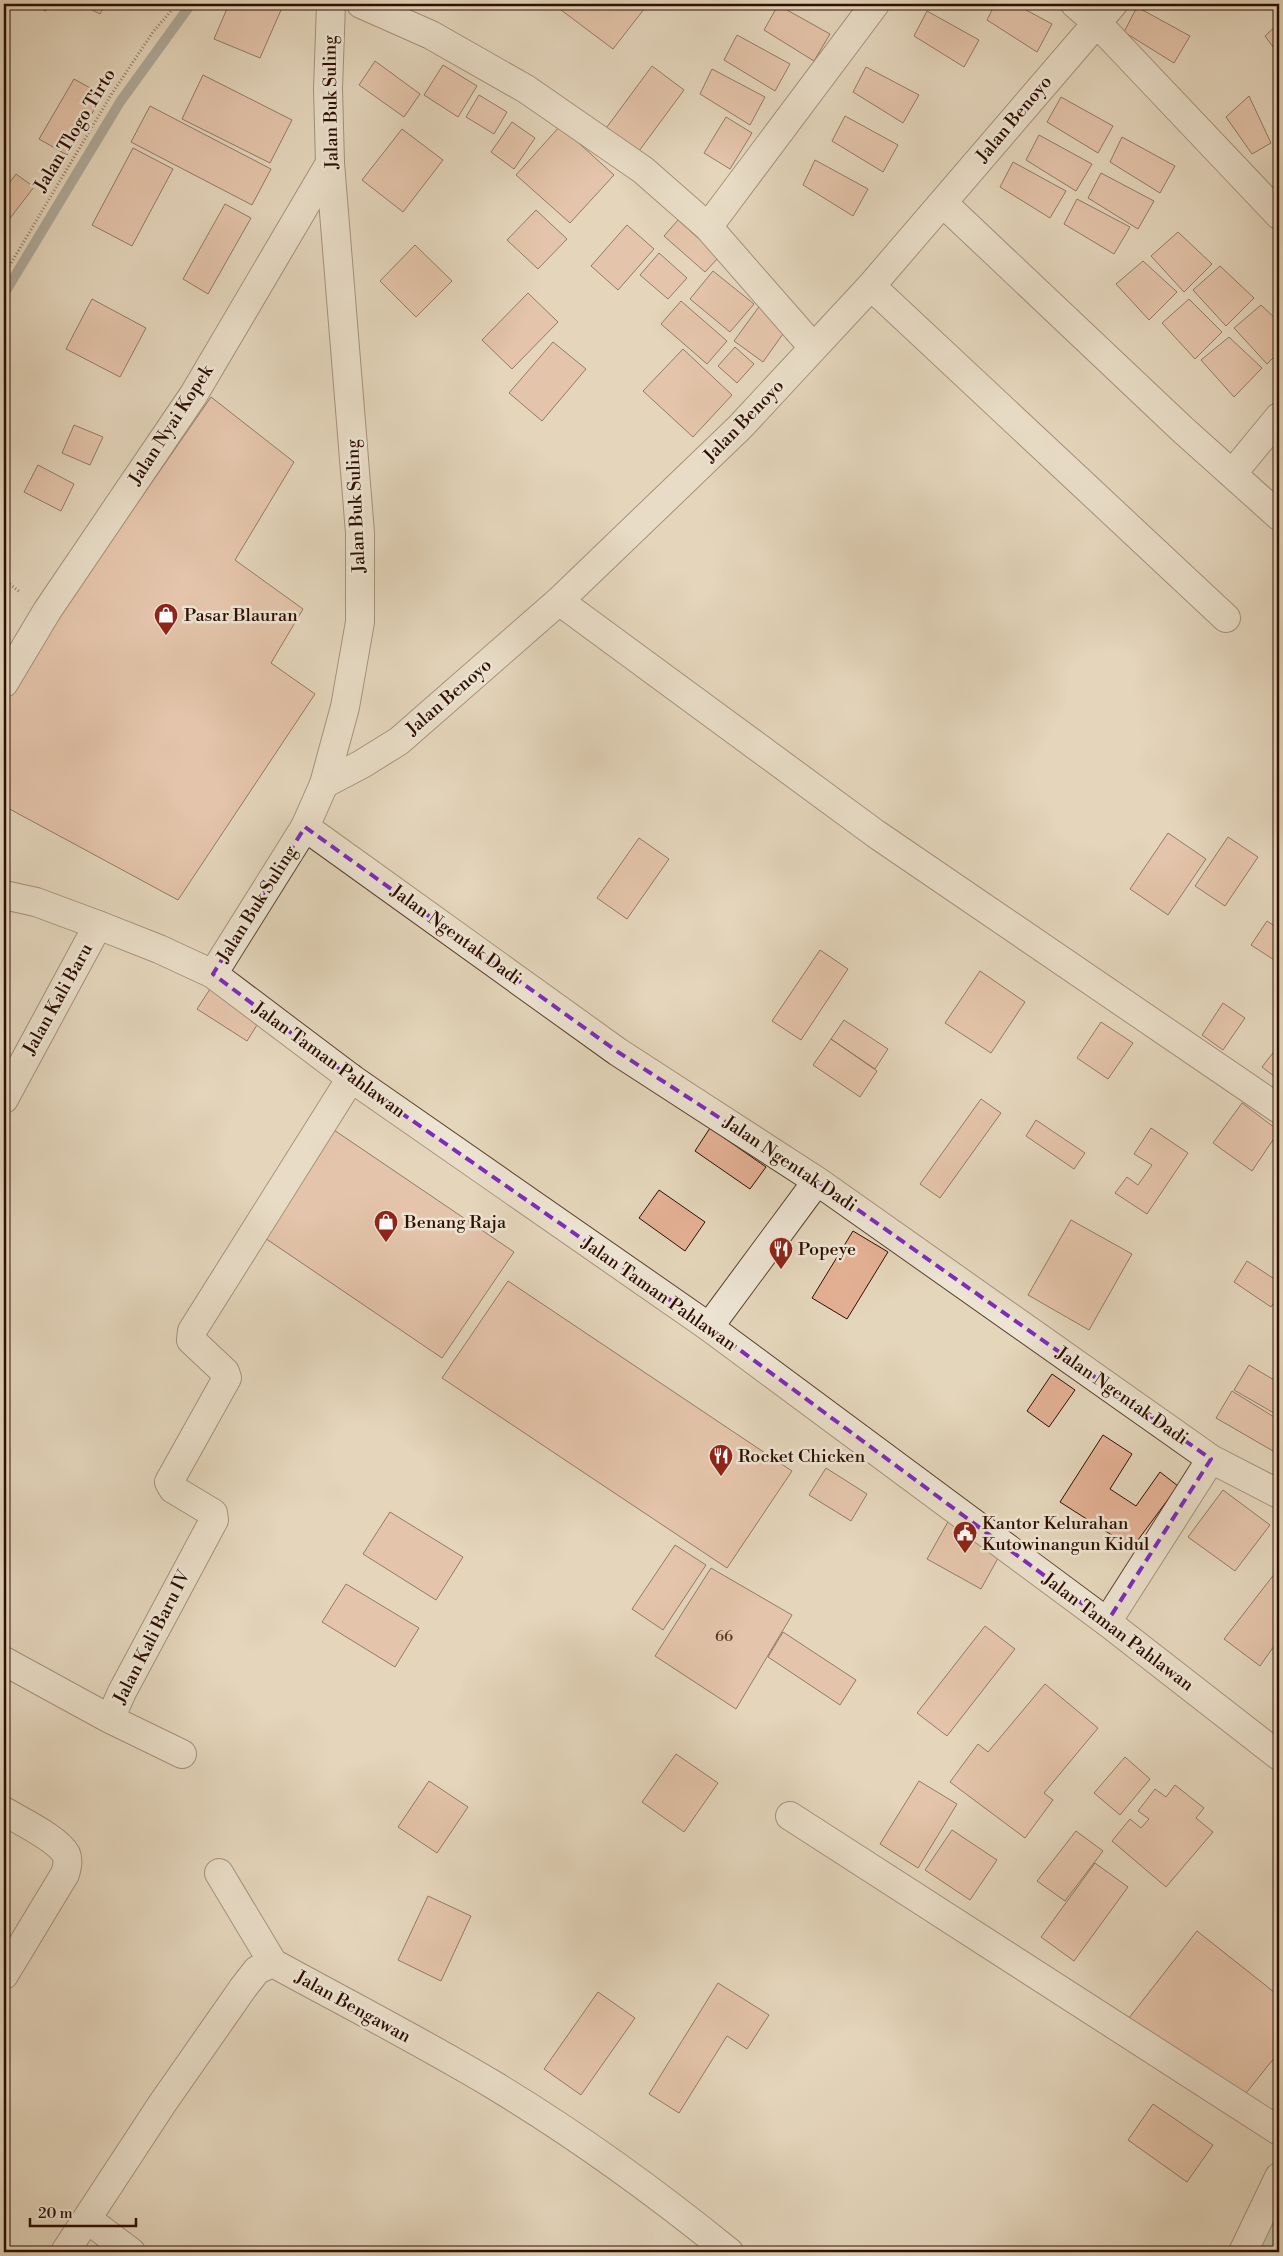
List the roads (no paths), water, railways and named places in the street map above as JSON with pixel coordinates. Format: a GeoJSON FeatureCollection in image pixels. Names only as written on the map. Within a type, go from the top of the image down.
{"type":"FeatureCollection","features":[{"type":"Feature","properties":{"kind":"street","name":"Jalan Buk Suling"},"geometry":{"type":"LineString","coordinates":[[213,974],[305,827],[324,784],[345,707],[360,612],[360,523],[330,163],[328,89],[331,4]]}},
{"type":"Feature","properties":{"kind":"street"},"geometry":{"type":"LineString","coordinates":[[361,4],[431,35],[526,89],[643,170],[708,227],[813,347]]}},
{"type":"Feature","properties":{"kind":"street"},"geometry":{"type":"LineString","coordinates":[[708,227],[875,4]]}},
{"type":"Feature","properties":{"kind":"street"},"geometry":{"type":"LineString","coordinates":[[1075,4],[1105,13],[1279,215]]}},
{"type":"Feature","properties":{"kind":"street","name":"Jalan Benoyo"},"geometry":{"type":"LineString","coordinates":[[324,784],[362,764],[399,741],[560,601],[740,427],[871,286],[1105,13]]}},
{"type":"Feature","properties":{"kind":"street","name":"Jalan Nyai Kopek"},"geometry":{"type":"LineString","coordinates":[[4,683],[47,612],[194,394],[330,163]]}},
{"type":"Feature","properties":{"kind":"street"},"geometry":{"type":"LineString","coordinates":[[943,203],[1182,429],[1279,516]]}},
{"type":"Feature","properties":{"kind":"street"},"geometry":{"type":"LineString","coordinates":[[871,286],[1226,618]]}},
{"type":"Feature","properties":{"kind":"street"},"geometry":{"type":"LineString","coordinates":[[1232,474],[1279,417]]}},
{"type":"Feature","properties":{"kind":"street"},"geometry":{"type":"LineString","coordinates":[[560,601],[876,834],[1279,1109]]}},
{"type":"Feature","properties":{"kind":"street","name":"Jalan Ngentak Dadi"},"geometry":{"type":"LineString","coordinates":[[305,827],[618,1052],[817,1181],[1211,1458],[1279,1494]]}},
{"type":"Feature","properties":{"kind":"street","name":"Jalan Taman Pahlawan"},"geometry":{"type":"LineString","coordinates":[[4,895],[36,902],[98,925],[159,949],[213,974],[351,1078],[709,1327],[1107,1622],[1279,1756]]}},
{"type":"Feature","properties":{"kind":"street","name":"Jalan Kali Baru"},"geometry":{"type":"LineString","coordinates":[[4,1098],[98,925]]}},
{"type":"Feature","properties":{"kind":"street","name":"Jalan Kali Baru IV"},"geometry":{"type":"LineString","coordinates":[[4,1661],[110,1719],[122,1692],[214,1520],[213,1513],[173,1489],[170,1482],[227,1378],[225,1372],[192,1340],[192,1331],[351,1078]]}},
{"type":"Feature","properties":{"kind":"street"},"geometry":{"type":"LineString","coordinates":[[709,1327],[817,1181]]}},
{"type":"Feature","properties":{"kind":"street"},"geometry":{"type":"LineString","coordinates":[[1107,1622],[1211,1458]]}},
{"type":"Feature","properties":{"kind":"street"},"geometry":{"type":"LineString","coordinates":[[110,1719],[182,1754]]}},
{"type":"Feature","properties":{"kind":"street"},"geometry":{"type":"LineString","coordinates":[[4,1811],[57,1844],[65,1854],[68,1863],[65,1874],[4,1975]]}},
{"type":"Feature","properties":{"kind":"street"},"geometry":{"type":"LineString","coordinates":[[790,1816],[1279,2131]]}},
{"type":"Feature","properties":{"kind":"street"},"geometry":{"type":"LineString","coordinates":[[65,2252],[162,2104],[243,1988],[258,1970],[273,1963],[219,1873]]}},
{"type":"Feature","properties":{"kind":"street","name":"Jalan Bengawan"},"geometry":{"type":"LineString","coordinates":[[273,1963],[491,2083],[556,2124],[627,2172],[729,2252]]}},
{"type":"Feature","properties":{"kind":"street"},"geometry":{"type":"LineString","coordinates":[[1242,2252],[1279,2178]]}},
{"type":"Feature","properties":{"kind":"street"},"geometry":{"type":"LineString","coordinates":[[87,2219],[131,2252]]}},
{"type":"Feature","properties":{"kind":"waterway"},"geometry":{"type":"LineString","coordinates":[[4,294],[120,102],[191,4]]}},
{"type":"Feature","properties":{"kind":"place","name":"Pasar Blauran"},"geometry":{"type":"Point","coordinates":[166,636]}},
{"type":"Feature","properties":{"kind":"place","name":"Benang Raja"},"geometry":{"type":"Point","coordinates":[386,1243]}},
{"type":"Feature","properties":{"kind":"place","name":"Popeye"},"geometry":{"type":"Point","coordinates":[781,1270]}},
{"type":"Feature","properties":{"kind":"place","name":"Rocket Chicken"},"geometry":{"type":"Point","coordinates":[721,1477]}},
{"type":"Feature","properties":{"kind":"place","name":"Kantor Kelurahan Kutowinangun Kidul"},"geometry":{"type":"Point","coordinates":[965,1554]}}]}
